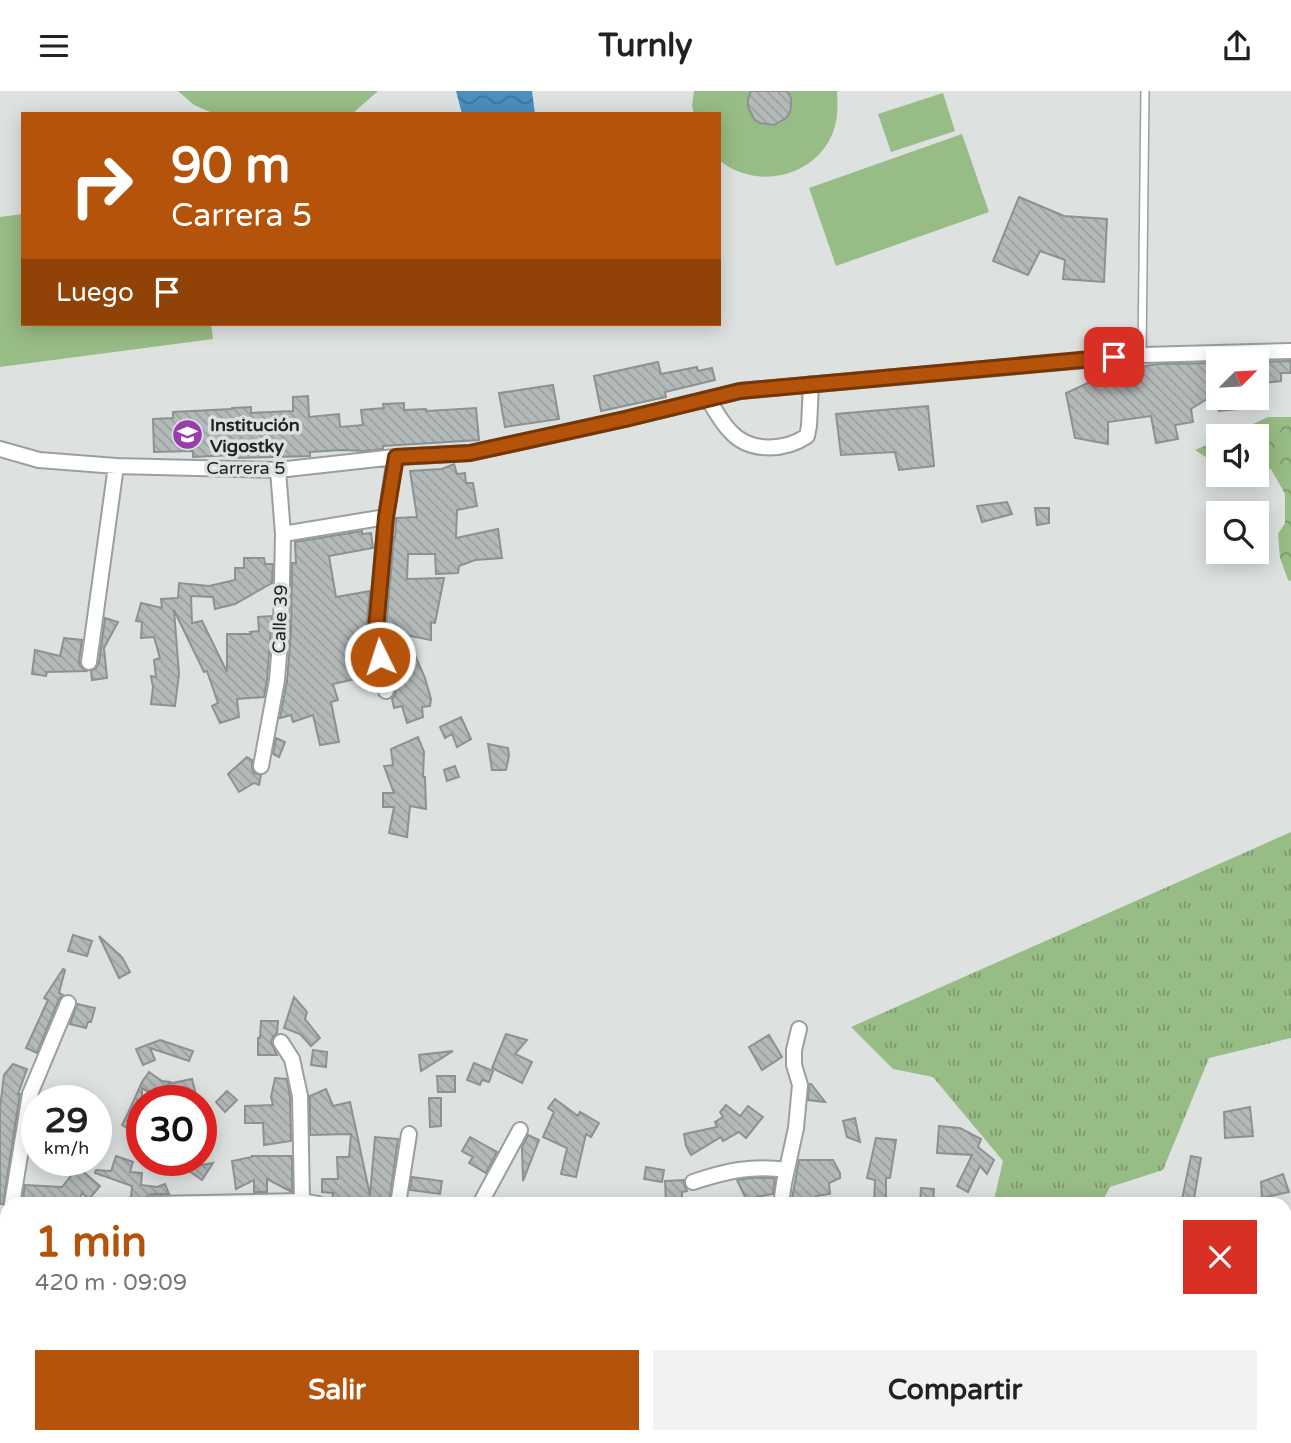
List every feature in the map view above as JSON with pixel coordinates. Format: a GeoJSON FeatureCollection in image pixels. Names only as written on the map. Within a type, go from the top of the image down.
{"type":"FeatureCollection","features":[{"type":"Feature","properties":{"kind":"street","name":"Carrera 5"},"geometry":{"type":"LineString","coordinates":[[0,449],[39,460],[116,466],[278,470],[396,457],[470,453],[740,391],[1142,355],[1291,351]]}},
{"type":"Feature","properties":{"kind":"street"},"geometry":{"type":"LineString","coordinates":[[708,399],[730,432],[740,440],[763,448],[785,446],[807,436],[811,384]]}},
{"type":"Feature","properties":{"kind":"street"},"geometry":{"type":"LineString","coordinates":[[386,691],[376,629],[386,517],[396,457]]}},
{"type":"Feature","properties":{"kind":"street"},"geometry":{"type":"LineString","coordinates":[[89,662],[116,466]]}},
{"type":"Feature","properties":{"kind":"street","name":"Calle 39"},"geometry":{"type":"LineString","coordinates":[[261,767],[277,680],[281,630],[283,534],[278,470]]}},
{"type":"Feature","properties":{"kind":"street"},"geometry":{"type":"LineString","coordinates":[[283,534],[386,517]]}},
{"type":"Feature","properties":{"kind":"street"},"geometry":{"type":"LineString","coordinates":[[13,1197],[30,1094],[68,1003]]}},
{"type":"Feature","properties":{"kind":"street"},"geometry":{"type":"LineString","coordinates":[[783,1197],[797,1117],[800,1085],[794,1065],[794,1051],[799,1029]]}},
{"type":"Feature","properties":{"kind":"street"},"geometry":{"type":"LineString","coordinates":[[281,1042],[292,1059],[300,1096],[302,1197]]}},
{"type":"Feature","properties":{"kind":"street"},"geometry":{"type":"LineString","coordinates":[[484,1197],[520,1130]]}},
{"type":"Feature","properties":{"kind":"street"},"geometry":{"type":"LineString","coordinates":[[399,1197],[409,1134]]}},
{"type":"Feature","properties":{"kind":"street"},"geometry":{"type":"LineString","coordinates":[[693,1182],[726,1171],[747,1168],[787,1170]]}},
{"type":"Feature","properties":{"kind":"lane"},"geometry":{"type":"LineString","coordinates":[[1142,355],[1145,91]]}},
{"type":"Feature","properties":{"kind":"green space"},"geometry":{"type":"Polygon","coordinates":[[[178,91],[378,91],[354,112],[210,112],[194,105],[178,91]]]}},
{"type":"Feature","properties":{"kind":"green space"},"geometry":{"type":"Polygon","coordinates":[[[694,91],[837,91],[835,127],[821,153],[795,171],[764,177],[748,175],[721,161],[721,112],[694,112],[694,91]]]}},
{"type":"Feature","properties":{"kind":"green space"},"geometry":{"type":"Polygon","coordinates":[[[943,93],[955,131],[891,152],[878,114],[943,93]]]}},
{"type":"Feature","properties":{"kind":"green space"},"geometry":{"type":"Polygon","coordinates":[[[962,134],[989,212],[836,266],[809,188],[962,134]]]}},
{"type":"Feature","properties":{"kind":"green space"},"geometry":{"type":"Polygon","coordinates":[[[21,214],[21,326],[211,326],[213,339],[0,367],[0,217],[21,214]]]}},
{"type":"Feature","properties":{"kind":"green space"},"geometry":{"type":"Polygon","coordinates":[[[1268,417],[1291,417],[1291,581],[1288,580],[1280,558],[1278,534],[1285,523],[1285,494],[1269,470],[1269,424],[1253,424],[1268,417]]]}},
{"type":"Feature","properties":{"kind":"green space"},"geometry":{"type":"Polygon","coordinates":[[[1206,445],[1206,457],[1195,450],[1206,445]]]}},
{"type":"Feature","properties":{"kind":"green space"},"geometry":{"type":"Polygon","coordinates":[[[1291,832],[1291,1038],[1209,1058],[1163,1170],[1110,1187],[1105,1197],[995,1197],[1003,1161],[933,1077],[893,1069],[851,1027],[1291,832]]]}},
{"type":"Feature","properties":{"kind":"water"},"geometry":{"type":"Polygon","coordinates":[[[456,91],[532,91],[535,112],[461,112],[456,91]]]}},
{"type":"Feature","properties":{"kind":"building"},"geometry":{"type":"Polygon","coordinates":[[[751,91],[787,91],[791,98],[790,112],[786,118],[774,125],[760,123],[754,119],[748,107],[751,91]]]}},
{"type":"Feature","properties":{"kind":"building"},"geometry":{"type":"Polygon","coordinates":[[[1019,197],[1064,216],[1107,219],[1104,282],[1063,279],[1065,260],[1040,251],[1028,275],[993,261],[1019,197]]]}},
{"type":"Feature","properties":{"kind":"building"},"geometry":{"type":"Polygon","coordinates":[[[1291,361],[1291,373],[1281,373],[1281,381],[1269,382],[1269,362],[1291,361]]]}},
{"type":"Feature","properties":{"kind":"building"},"geometry":{"type":"Polygon","coordinates":[[[658,362],[661,374],[697,367],[698,371],[712,368],[715,380],[665,392],[666,397],[601,411],[594,376],[658,362]]]}},
{"type":"Feature","properties":{"kind":"building"},"geometry":{"type":"Polygon","coordinates":[[[1206,363],[1206,400],[1191,409],[1193,422],[1175,425],[1178,439],[1156,443],[1151,416],[1108,422],[1108,444],[1075,438],[1066,393],[1103,376],[1144,372],[1144,366],[1206,363]]]}},
{"type":"Feature","properties":{"kind":"building"},"geometry":{"type":"Polygon","coordinates":[[[553,385],[559,419],[505,427],[499,393],[553,385]]]}},
{"type":"Feature","properties":{"kind":"building"},"geometry":{"type":"Polygon","coordinates":[[[308,396],[309,417],[339,414],[340,427],[363,425],[361,410],[384,408],[383,404],[404,403],[404,410],[427,411],[476,408],[479,440],[383,446],[383,449],[364,451],[310,452],[310,456],[193,457],[193,451],[154,452],[153,419],[173,418],[173,412],[232,408],[251,407],[251,413],[293,411],[293,397],[308,396]]]}},
{"type":"Feature","properties":{"kind":"building"},"geometry":{"type":"Polygon","coordinates":[[[928,406],[934,466],[899,470],[895,452],[841,455],[836,414],[928,406]]]}},
{"type":"Feature","properties":{"kind":"building"},"geometry":{"type":"Polygon","coordinates":[[[454,464],[457,474],[465,473],[466,483],[473,483],[477,506],[457,510],[456,538],[498,529],[502,558],[475,560],[459,566],[458,573],[436,574],[435,554],[408,554],[407,579],[444,578],[435,623],[431,622],[431,640],[406,635],[431,699],[430,706],[422,707],[423,717],[407,723],[402,706],[394,708],[392,699],[396,689],[386,629],[396,518],[417,517],[410,471],[442,469],[454,464]]]}},
{"type":"Feature","properties":{"kind":"building"},"geometry":{"type":"Polygon","coordinates":[[[1007,502],[1012,514],[982,522],[977,506],[1007,502]]]}},
{"type":"Feature","properties":{"kind":"building"},"geometry":{"type":"Polygon","coordinates":[[[1035,508],[1049,508],[1049,523],[1037,525],[1035,508]]]}},
{"type":"Feature","properties":{"kind":"building"},"geometry":{"type":"Polygon","coordinates":[[[362,531],[362,534],[371,533],[373,548],[329,556],[336,597],[370,591],[366,630],[374,675],[333,684],[338,700],[331,702],[339,742],[320,745],[313,715],[293,722],[291,715],[280,718],[287,681],[292,563],[296,563],[295,542],[362,531]]]}},
{"type":"Feature","properties":{"kind":"building"},"geometry":{"type":"Polygon","coordinates":[[[244,558],[264,558],[265,564],[273,564],[272,583],[235,604],[215,609],[213,597],[191,596],[192,623],[202,621],[227,672],[227,634],[251,634],[250,632],[259,631],[258,617],[272,616],[264,697],[237,699],[239,717],[220,723],[212,706],[218,703],[207,671],[204,672],[174,610],[179,674],[175,706],[151,704],[151,676],[156,677],[154,660],[160,658],[154,637],[141,638],[142,622],[136,621],[141,603],[162,608],[161,599],[178,598],[179,583],[209,586],[235,580],[235,568],[244,568],[244,558]]]}},
{"type":"Feature","properties":{"kind":"building"},"geometry":{"type":"Polygon","coordinates":[[[105,618],[118,622],[104,648],[107,678],[92,680],[91,671],[99,663],[105,618]]]}},
{"type":"Feature","properties":{"kind":"building"},"geometry":{"type":"Polygon","coordinates":[[[64,638],[82,640],[79,661],[86,671],[47,672],[46,676],[32,674],[35,650],[60,656],[64,638]]]}},
{"type":"Feature","properties":{"kind":"building"},"geometry":{"type":"Polygon","coordinates":[[[461,717],[471,739],[457,747],[452,734],[445,738],[440,727],[461,717]]]}},
{"type":"Feature","properties":{"kind":"building"},"geometry":{"type":"Polygon","coordinates":[[[418,737],[424,752],[426,809],[410,806],[407,837],[389,833],[394,807],[383,807],[383,793],[394,793],[384,766],[393,765],[391,749],[418,737]]]}},
{"type":"Feature","properties":{"kind":"building"},"geometry":{"type":"Polygon","coordinates":[[[276,738],[285,742],[279,757],[273,754],[276,738]]]}},
{"type":"Feature","properties":{"kind":"building"},"geometry":{"type":"Polygon","coordinates":[[[488,744],[508,748],[506,770],[492,770],[488,744]]]}},
{"type":"Feature","properties":{"kind":"building"},"geometry":{"type":"Polygon","coordinates":[[[247,757],[252,760],[254,773],[261,775],[259,785],[254,783],[239,792],[228,774],[247,757]]]}},
{"type":"Feature","properties":{"kind":"building"},"geometry":{"type":"Polygon","coordinates":[[[455,766],[459,777],[447,781],[444,770],[455,766]]]}},
{"type":"Feature","properties":{"kind":"building"},"geometry":{"type":"Polygon","coordinates":[[[73,935],[92,941],[87,956],[68,951],[73,935]]]}},
{"type":"Feature","properties":{"kind":"building"},"geometry":{"type":"Polygon","coordinates":[[[99,936],[122,957],[130,972],[119,978],[99,936]]]}},
{"type":"Feature","properties":{"kind":"building"},"geometry":{"type":"Polygon","coordinates":[[[63,969],[65,970],[59,993],[63,995],[37,1053],[26,1048],[48,1000],[44,998],[63,969]]]}},
{"type":"Feature","properties":{"kind":"building"},"geometry":{"type":"Polygon","coordinates":[[[294,997],[307,1012],[305,1019],[320,1038],[311,1046],[300,1034],[284,1028],[294,997]]]}},
{"type":"Feature","properties":{"kind":"building"},"geometry":{"type":"Polygon","coordinates":[[[77,1004],[95,1008],[86,1028],[70,1024],[77,1004]]]}},
{"type":"Feature","properties":{"kind":"building"},"geometry":{"type":"Polygon","coordinates":[[[261,1021],[278,1021],[277,1033],[271,1042],[277,1055],[258,1055],[261,1021]]]}},
{"type":"Feature","properties":{"kind":"building"},"geometry":{"type":"Polygon","coordinates":[[[506,1034],[527,1040],[515,1054],[532,1062],[522,1083],[492,1068],[506,1034]]]}},
{"type":"Feature","properties":{"kind":"building"},"geometry":{"type":"Polygon","coordinates":[[[769,1035],[782,1057],[762,1070],[749,1047],[769,1035]]]}},
{"type":"Feature","properties":{"kind":"building"},"geometry":{"type":"Polygon","coordinates":[[[160,1040],[193,1051],[189,1061],[150,1048],[155,1060],[143,1065],[136,1049],[160,1040]]]}},
{"type":"Feature","properties":{"kind":"building"},"geometry":{"type":"Polygon","coordinates":[[[313,1050],[327,1052],[326,1067],[311,1065],[313,1050]]]}},
{"type":"Feature","properties":{"kind":"building"},"geometry":{"type":"Polygon","coordinates":[[[453,1051],[421,1071],[419,1055],[453,1051]]]}},
{"type":"Feature","properties":{"kind":"building"},"geometry":{"type":"Polygon","coordinates":[[[474,1063],[493,1071],[489,1082],[482,1080],[480,1085],[467,1080],[474,1063]]]}},
{"type":"Feature","properties":{"kind":"building"},"geometry":{"type":"Polygon","coordinates":[[[13,1064],[27,1069],[18,1094],[4,1197],[0,1197],[0,1108],[4,1075],[13,1064]]]}},
{"type":"Feature","properties":{"kind":"building"},"geometry":{"type":"Polygon","coordinates":[[[149,1072],[162,1081],[170,1082],[168,1084],[192,1079],[194,1085],[141,1085],[149,1072]]]}},
{"type":"Feature","properties":{"kind":"building"},"geometry":{"type":"Polygon","coordinates":[[[437,1076],[455,1076],[455,1092],[438,1092],[437,1076]]]}},
{"type":"Feature","properties":{"kind":"building"},"geometry":{"type":"Polygon","coordinates":[[[275,1078],[287,1079],[291,1141],[264,1145],[263,1123],[245,1123],[245,1106],[273,1105],[271,1097],[275,1078]]]}},
{"type":"Feature","properties":{"kind":"building"},"geometry":{"type":"Polygon","coordinates":[[[811,1084],[825,1102],[808,1100],[811,1084]]]}},
{"type":"Feature","properties":{"kind":"building"},"geometry":{"type":"Polygon","coordinates":[[[326,1089],[333,1106],[350,1102],[370,1195],[375,1137],[398,1139],[390,1197],[333,1197],[333,1193],[322,1192],[322,1179],[338,1179],[337,1157],[349,1157],[351,1134],[310,1135],[310,1096],[326,1089]]]}},
{"type":"Feature","properties":{"kind":"building"},"geometry":{"type":"Polygon","coordinates":[[[227,1091],[237,1100],[225,1112],[217,1101],[227,1091]]]}},
{"type":"Feature","properties":{"kind":"building"},"geometry":{"type":"Polygon","coordinates":[[[429,1098],[441,1098],[441,1126],[430,1127],[429,1098]]]}},
{"type":"Feature","properties":{"kind":"building"},"geometry":{"type":"Polygon","coordinates":[[[555,1099],[578,1116],[580,1112],[599,1123],[591,1137],[586,1134],[576,1177],[561,1174],[567,1148],[543,1137],[554,1112],[548,1108],[555,1099]]]}},
{"type":"Feature","properties":{"kind":"building"},"geometry":{"type":"Polygon","coordinates":[[[726,1105],[740,1116],[748,1106],[763,1117],[746,1138],[739,1132],[723,1141],[721,1137],[691,1155],[684,1134],[717,1127],[715,1122],[723,1117],[720,1112],[726,1105]]]}},
{"type":"Feature","properties":{"kind":"building"},"geometry":{"type":"Polygon","coordinates":[[[1250,1107],[1253,1136],[1225,1138],[1224,1112],[1250,1107]]]}},
{"type":"Feature","properties":{"kind":"building"},"geometry":{"type":"Polygon","coordinates":[[[855,1118],[860,1142],[847,1137],[843,1121],[855,1118]]]}},
{"type":"Feature","properties":{"kind":"building"},"geometry":{"type":"Polygon","coordinates":[[[939,1126],[960,1128],[981,1139],[978,1147],[994,1160],[987,1174],[980,1166],[968,1192],[957,1186],[972,1155],[937,1153],[939,1126]]]}},
{"type":"Feature","properties":{"kind":"building"},"geometry":{"type":"Polygon","coordinates":[[[528,1135],[539,1140],[523,1181],[522,1147],[528,1135]]]}},
{"type":"Feature","properties":{"kind":"building"},"geometry":{"type":"Polygon","coordinates":[[[470,1137],[497,1152],[486,1173],[469,1163],[473,1157],[462,1151],[470,1137]]]}},
{"type":"Feature","properties":{"kind":"building"},"geometry":{"type":"Polygon","coordinates":[[[876,1138],[896,1140],[890,1178],[886,1178],[886,1197],[874,1197],[875,1180],[867,1178],[876,1138]]]}},
{"type":"Feature","properties":{"kind":"building"},"geometry":{"type":"Polygon","coordinates":[[[116,1156],[126,1160],[126,1176],[142,1176],[141,1185],[157,1187],[165,1184],[169,1194],[131,1197],[132,1186],[104,1176],[112,1176],[116,1156]]]}},
{"type":"Feature","properties":{"kind":"building"},"geometry":{"type":"Polygon","coordinates":[[[252,1156],[292,1156],[292,1192],[267,1179],[267,1192],[254,1192],[254,1180],[236,1189],[232,1161],[252,1156]]]}},
{"type":"Feature","properties":{"kind":"building"},"geometry":{"type":"Polygon","coordinates":[[[1191,1156],[1201,1158],[1194,1197],[1182,1197],[1191,1156]]]}},
{"type":"Feature","properties":{"kind":"building"},"geometry":{"type":"Polygon","coordinates":[[[799,1160],[833,1160],[840,1178],[829,1183],[830,1194],[792,1197],[799,1160]]]}},
{"type":"Feature","properties":{"kind":"building"},"geometry":{"type":"Polygon","coordinates":[[[646,1167],[664,1170],[662,1182],[644,1179],[646,1167]]]}},
{"type":"Feature","properties":{"kind":"building"},"geometry":{"type":"Polygon","coordinates":[[[1283,1174],[1289,1192],[1262,1197],[1261,1182],[1283,1174]]]}},
{"type":"Feature","properties":{"kind":"building"},"geometry":{"type":"Polygon","coordinates":[[[71,1176],[88,1176],[100,1186],[91,1197],[82,1193],[81,1197],[23,1197],[25,1185],[62,1187],[71,1176]]]}},
{"type":"Feature","properties":{"kind":"building"},"geometry":{"type":"Polygon","coordinates":[[[412,1177],[442,1181],[440,1194],[410,1190],[412,1177]]]}},
{"type":"Feature","properties":{"kind":"building"},"geometry":{"type":"Polygon","coordinates":[[[775,1178],[773,1194],[745,1197],[737,1180],[775,1178]]]}},
{"type":"Feature","properties":{"kind":"building"},"geometry":{"type":"Polygon","coordinates":[[[684,1180],[687,1191],[682,1192],[682,1197],[666,1197],[665,1181],[684,1180]]]}},
{"type":"Feature","properties":{"kind":"building"},"geometry":{"type":"Polygon","coordinates":[[[921,1188],[934,1189],[933,1197],[920,1197],[921,1188]]]}},
{"type":"Feature","properties":{"kind":"place","name":"Institución Vigostky"},"geometry":{"type":"Point","coordinates":[187,435]}},
{"type":"Feature","properties":{"kind":"route"},"geometry":{"type":"LineString","coordinates":[[380,657],[376,629],[386,517],[396,457],[470,453],[740,391],[1114,357]]}}]}
